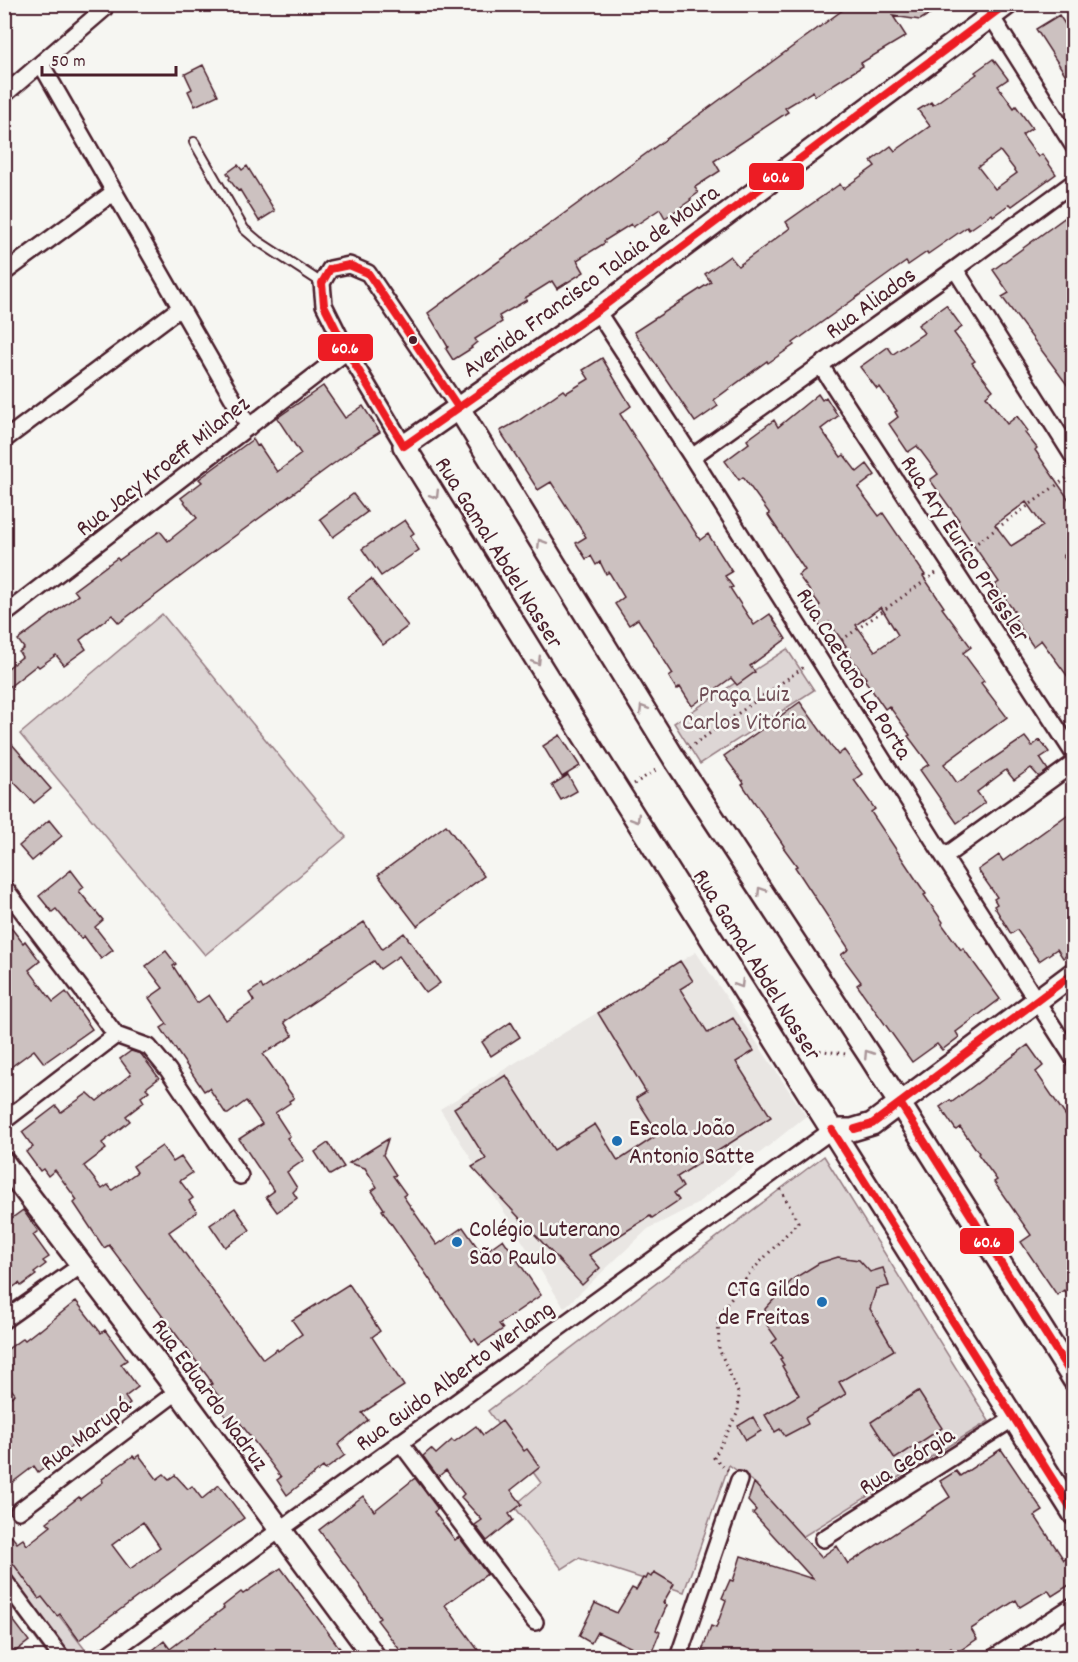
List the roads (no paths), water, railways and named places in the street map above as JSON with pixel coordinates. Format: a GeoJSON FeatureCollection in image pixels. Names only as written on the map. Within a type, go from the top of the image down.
{"type":"FeatureCollection","features":[{"type":"Feature","properties":{"kind":"street"},"geometry":{"type":"LineString","coordinates":[[4,94],[104,9]]}},
{"type":"Feature","properties":{"kind":"street"},"geometry":{"type":"LineString","coordinates":[[999,10],[1074,147]]}},
{"type":"Feature","properties":{"kind":"street","name":"Avenida Francisco Talaia de Moura"},"geometry":{"type":"LineString","coordinates":[[404,446],[597,311],[999,10]]}},
{"type":"Feature","properties":{"kind":"street"},"geometry":{"type":"LineString","coordinates":[[41,64],[249,427]]}},
{"type":"Feature","properties":{"kind":"street","name":"Rua Aliados"},"geometry":{"type":"LineString","coordinates":[[692,457],[1074,182]]}},
{"type":"Feature","properties":{"kind":"street"},"geometry":{"type":"LineString","coordinates":[[4,273],[114,192]]}},
{"type":"Feature","properties":{"kind":"street","name":"Rua Gamal Abdel Nasser"},"geometry":{"type":"LineString","coordinates":[[1074,1380],[900,1103],[674,758],[458,407],[368,273],[349,265],[330,269],[322,283],[324,304],[346,351],[620,793],[1074,1514]]}},
{"type":"Feature","properties":{"kind":"street"},"geometry":{"type":"LineString","coordinates":[[955,269],[1074,458]]}},
{"type":"Feature","properties":{"kind":"street"},"geometry":{"type":"LineString","coordinates":[[4,440],[180,308]]}},
{"type":"Feature","properties":{"kind":"street","name":"Rua Caetano La Porta"},"geometry":{"type":"LineString","coordinates":[[597,311],[1074,1059]]}},
{"type":"Feature","properties":{"kind":"street","name":"Rua Jacy Kroeff Milanez"},"geometry":{"type":"LineString","coordinates":[[4,615],[346,351]]}},
{"type":"Feature","properties":{"kind":"street","name":"Rua Ary Eurico Preissler"},"geometry":{"type":"LineString","coordinates":[[821,366],[1074,754]]}},
{"type":"Feature","properties":{"kind":"street"},"geometry":{"type":"LineString","coordinates":[[944,857],[1074,763]]}},
{"type":"Feature","properties":{"kind":"street"},"geometry":{"type":"LineString","coordinates":[[4,887],[116,1035],[149,1047],[168,1070],[240,1176]]}},
{"type":"Feature","properties":{"kind":"street"},"geometry":{"type":"LineString","coordinates":[[832,1130],[852,1130],[865,1127],[1074,973]]}},
{"type":"Feature","properties":{"kind":"street"},"geometry":{"type":"LineString","coordinates":[[4,1121],[116,1035]]}},
{"type":"Feature","properties":{"kind":"street","name":"Rua Guido Alberto Werlang"},"geometry":{"type":"LineString","coordinates":[[103,1658],[832,1130]]}},
{"type":"Feature","properties":{"kind":"street","name":"Rua Eduardo Nadruz"},"geometry":{"type":"LineString","coordinates":[[4,1163],[83,1264],[375,1658]]}},
{"type":"Feature","properties":{"kind":"street"},"geometry":{"type":"LineString","coordinates":[[4,1320],[83,1264]]}},
{"type":"Feature","properties":{"kind":"street","name":"Rua Marupá"},"geometry":{"type":"LineString","coordinates":[[19,1511],[178,1391]]}},
{"type":"Feature","properties":{"kind":"street","name":"Rua Geórgia"},"geometry":{"type":"LineString","coordinates":[[823,1539],[1014,1418]]}},
{"type":"Feature","properties":{"kind":"street"},"geometry":{"type":"LineString","coordinates":[[400,1442],[535,1622]]}},
{"type":"Feature","properties":{"kind":"street"},"geometry":{"type":"LineString","coordinates":[[678,1657],[739,1480]]}},
{"type":"Feature","properties":{"kind":"street"},"geometry":{"type":"LineString","coordinates":[[4,1580],[62,1658]]}},
{"type":"Feature","properties":{"kind":"street"},"geometry":{"type":"LineString","coordinates":[[993,1658],[1074,1605]]}},
{"type":"Feature","properties":{"kind":"lane"},"geometry":{"type":"LineString","coordinates":[[194,142],[244,230],[322,283]]}},
{"type":"Feature","properties":{"kind":"place","name":"Escola João Antonio Satte"},"geometry":{"type":"Point","coordinates":[617,1141]}},
{"type":"Feature","properties":{"kind":"place","name":"Colégio Luterano São Paulo"},"geometry":{"type":"Point","coordinates":[457,1242]}},
{"type":"Feature","properties":{"kind":"place","name":"CTG Gildo de Freitas"},"geometry":{"type":"Point","coordinates":[822,1302]}},
{"type":"Feature","properties":{"kind":"park label","name":"Praça Luiz Carlos Vitória"},"geometry":{"type":"Point","coordinates":[744,707]}}]}
